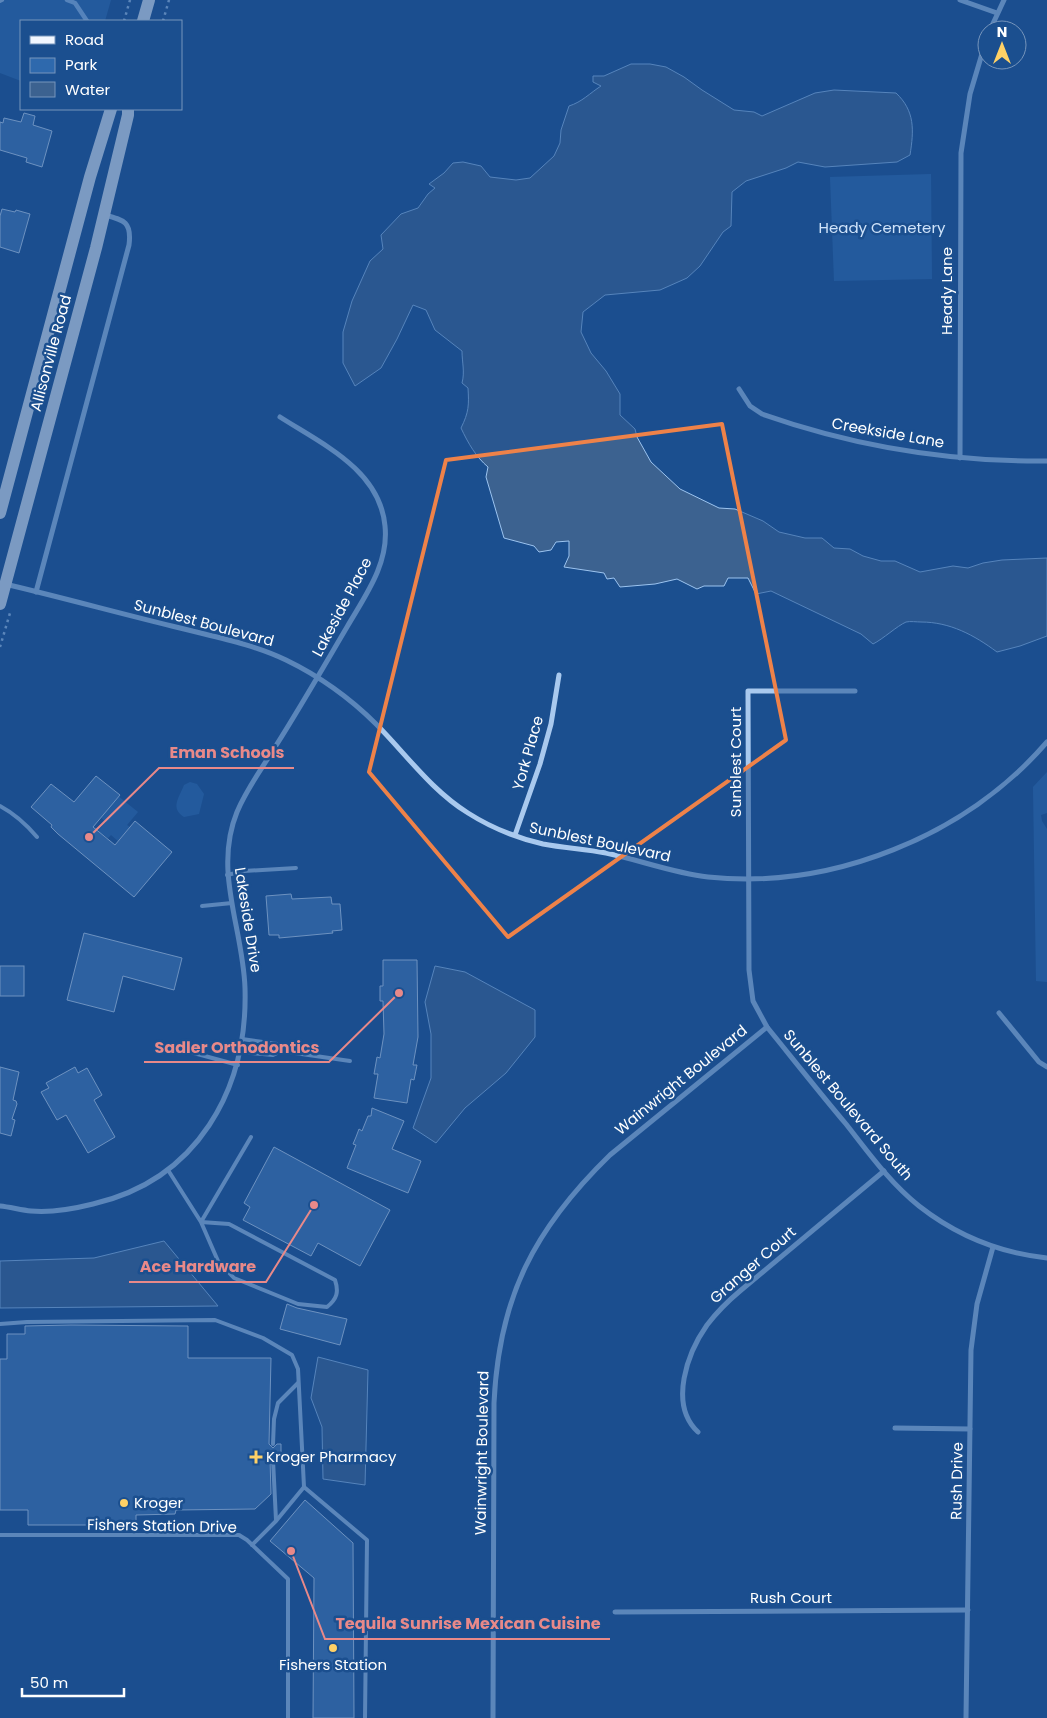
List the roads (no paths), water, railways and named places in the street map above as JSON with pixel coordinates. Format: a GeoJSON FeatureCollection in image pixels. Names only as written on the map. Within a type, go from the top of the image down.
{"type":"FeatureCollection","features":[{"type":"Feature","properties":{"kind":"main road"},"geometry":{"type":"LineString","coordinates":[[143,20],[149,0]]}},
{"type":"Feature","properties":{"kind":"main road","name":"Allisonville Road"},"geometry":{"type":"LineString","coordinates":[[0,513],[110,110]]}},
{"type":"Feature","properties":{"kind":"main road","name":"Allisonville Road"},"geometry":{"type":"LineString","coordinates":[[5,607],[3,584],[104,214],[128,110]]}},
{"type":"Feature","properties":{"kind":"street"},"geometry":{"type":"LineString","coordinates":[[960,0],[996,12]]}},
{"type":"Feature","properties":{"kind":"street"},"geometry":{"type":"LineString","coordinates":[[993,20],[1004,0]]}},
{"type":"Feature","properties":{"kind":"street","name":"Heady Lane"},"geometry":{"type":"LineString","coordinates":[[960,458],[961,153],[970,94],[977,70]]}},
{"type":"Feature","properties":{"kind":"street"},"geometry":{"type":"LineString","coordinates":[[36,592],[129,245],[128,226],[120,219],[104,214]]}},
{"type":"Feature","properties":{"kind":"street","name":"Creekside Lane"},"geometry":{"type":"LineString","coordinates":[[738,389],[750,406],[762,414],[815,432],[877,447],[925,455],[960,458],[1047,461]]}},
{"type":"Feature","properties":{"kind":"street","name":"Lakeside Place"},"geometry":{"type":"LineString","coordinates":[[280,417],[357,469],[372,487],[378,498],[385,525],[384,551],[375,578],[318,677]]}},
{"type":"Feature","properties":{"kind":"street","name":"Sunblest Boulevard"},"geometry":{"type":"LineString","coordinates":[[3,584],[247,646],[283,658],[318,677],[355,705],[375,723],[431,783],[454,804],[478,819],[515,835],[544,844],[603,852],[696,876],[750,880],[807,873],[894,850],[924,837],[964,814],[1022,769],[1047,742]]}},
{"type":"Feature","properties":{"kind":"street","name":"York Place"},"geometry":{"type":"LineString","coordinates":[[515,835],[540,764],[551,724],[559,675]]}},
{"type":"Feature","properties":{"kind":"street","name":"Lakeside Drive"},"geometry":{"type":"LineString","coordinates":[[0,1206],[32,1211],[72,1209],[112,1200],[141,1187],[168,1170],[194,1146],[210,1125],[228,1095],[238,1064],[246,1006],[243,957],[227,875],[229,843],[237,813],[248,790],[318,677]]}},
{"type":"Feature","properties":{"kind":"street","name":"Sunblest Court"},"geometry":{"type":"LineString","coordinates":[[750,880],[748,691],[855,691]]}},
{"type":"Feature","properties":{"kind":"street","name":"Sunblest Boulevard South"},"geometry":{"type":"LineString","coordinates":[[750,880],[750,985],[753,1001],[767,1027],[884,1171],[918,1205],[944,1223],[993,1247],[1028,1256],[1047,1258]]}},
{"type":"Feature","properties":{"kind":"street"},"geometry":{"type":"LineString","coordinates":[[999,1013],[1021,1042],[1039,1062],[1047,1067]]}},
{"type":"Feature","properties":{"kind":"street","name":"Wainwright Boulevard"},"geometry":{"type":"LineString","coordinates":[[493,1718],[495,1370],[506,1316],[518,1282],[541,1237],[562,1207],[589,1176],[610,1155],[767,1027]]}},
{"type":"Feature","properties":{"kind":"street","name":"Granger Court"},"geometry":{"type":"LineString","coordinates":[[698,1432],[690,1425],[686,1416],[682,1396],[688,1365],[708,1324],[725,1304],[884,1171]]}},
{"type":"Feature","properties":{"kind":"street","name":"Rush Drive"},"geometry":{"type":"LineString","coordinates":[[966,1718],[971,1350],[980,1289],[993,1247]]}},
{"type":"Feature","properties":{"kind":"street"},"geometry":{"type":"LineString","coordinates":[[895,1428],[970,1429]]}},
{"type":"Feature","properties":{"kind":"street","name":"Rush Court"},"geometry":{"type":"LineString","coordinates":[[615,1612],[968,1610]]}},
{"type":"Feature","properties":{"kind":"lane"},"geometry":{"type":"LineString","coordinates":[[0,806],[26,824],[37,837]]}},
{"type":"Feature","properties":{"kind":"lane"},"geometry":{"type":"LineString","coordinates":[[227,875],[296,868]]}},
{"type":"Feature","properties":{"kind":"lane"},"geometry":{"type":"LineString","coordinates":[[202,906],[232,903]]}},
{"type":"Feature","properties":{"kind":"lane"},"geometry":{"type":"LineString","coordinates":[[242,1040],[277,1044],[281,1051]]}},
{"type":"Feature","properties":{"kind":"lane"},"geometry":{"type":"LineString","coordinates":[[240,1052],[273,1055],[281,1051],[350,1061]]}},
{"type":"Feature","properties":{"kind":"lane"},"geometry":{"type":"LineString","coordinates":[[190,1052],[238,1064]]}},
{"type":"Feature","properties":{"kind":"lane"},"geometry":{"type":"LineString","coordinates":[[201,1222],[251,1137]]}},
{"type":"Feature","properties":{"kind":"lane"},"geometry":{"type":"LineString","coordinates":[[168,1170],[201,1222],[218,1261],[234,1278],[298,1304],[327,1307],[335,1301],[339,1290],[335,1280],[229,1224],[201,1222]]}},
{"type":"Feature","properties":{"kind":"lane"},"geometry":{"type":"LineString","coordinates":[[0,1324],[26,1322],[215,1320],[263,1338],[292,1355],[298,1369],[304,1487],[276,1521],[252,1545]]}},
{"type":"Feature","properties":{"kind":"lane"},"geometry":{"type":"LineString","coordinates":[[273,1444],[274,1419],[278,1403],[298,1383]]}},
{"type":"Feature","properties":{"kind":"lane"},"geometry":{"type":"LineString","coordinates":[[273,1460],[276,1521]]}},
{"type":"Feature","properties":{"kind":"lane"},"geometry":{"type":"LineString","coordinates":[[304,1487],[367,1540],[365,1718]]}},
{"type":"Feature","properties":{"kind":"lane","name":"Fishers Station Drive"},"geometry":{"type":"LineString","coordinates":[[0,1535],[239,1535],[288,1578],[288,1718]]}},
{"type":"Feature","properties":{"kind":"water"},"geometry":{"type":"Polygon","coordinates":[[[631,64],[650,64],[666,67],[734,110],[754,112],[762,116],[815,93],[834,90],[896,93],[907,107],[912,121],[910,155],[897,162],[825,167],[798,162],[786,168],[746,181],[732,192],[731,226],[723,232],[700,266],[687,278],[660,290],[605,295],[583,312],[581,332],[591,353],[606,371],[620,394],[620,415],[635,429],[637,437],[651,462],[680,489],[719,508],[735,509],[763,521],[779,532],[805,538],[822,538],[834,548],[850,549],[863,556],[881,561],[895,561],[920,572],[953,566],[968,568],[1002,560],[1047,558],[1047,636],[997,652],[980,640],[952,627],[942,624],[906,622],[873,644],[861,634],[771,591],[756,594],[748,578],[728,578],[724,586],[704,586],[697,589],[677,579],[655,584],[620,587],[614,578],[607,579],[604,573],[564,567],[569,556],[569,541],[556,542],[551,550],[539,552],[534,546],[504,538],[486,477],[488,467],[466,439],[461,428],[468,408],[468,388],[462,383],[462,351],[435,330],[426,310],[413,305],[381,368],[355,386],[343,363],[343,332],[352,301],[370,261],[383,249],[381,235],[401,214],[418,208],[435,188],[429,184],[444,173],[453,163],[463,162],[481,166],[490,177],[516,180],[530,178],[554,156],[560,143],[561,130],[569,106],[582,100],[601,86],[593,82],[593,76],[604,76],[631,64]]]}},
{"type":"Feature","properties":{"kind":"water"},"geometry":{"type":"Polygon","coordinates":[[[435,966],[465,972],[535,1010],[535,1037],[506,1073],[465,1108],[436,1143],[413,1128],[431,1078],[431,1034],[425,1002],[435,966]]]}},
{"type":"Feature","properties":{"kind":"water"},"geometry":{"type":"Polygon","coordinates":[[[164,1241],[218,1306],[0,1308],[0,1261],[94,1258],[164,1241]]]}},
{"type":"Feature","properties":{"kind":"water"},"geometry":{"type":"Polygon","coordinates":[[[318,1357],[368,1370],[365,1485],[323,1479],[322,1427],[311,1398],[318,1357]]]}},
{"type":"Feature","properties":{"kind":"waterway"},"geometry":{"type":"LineString","coordinates":[[67,0],[75,3],[86,20]]}},
{"type":"Feature","properties":{"kind":"place","name":"Eman Schools"},"geometry":{"type":"Point","coordinates":[89,837]}},
{"type":"Feature","properties":{"kind":"place","name":"Sadler Orthodontics"},"geometry":{"type":"Point","coordinates":[399,993]}},
{"type":"Feature","properties":{"kind":"place","name":"Ace Hardware"},"geometry":{"type":"Point","coordinates":[314,1205]}},
{"type":"Feature","properties":{"kind":"place","name":"Kroger Pharmacy"},"geometry":{"type":"Point","coordinates":[256,1457]}},
{"type":"Feature","properties":{"kind":"place","name":"Kroger"},"geometry":{"type":"Point","coordinates":[124,1503]}},
{"type":"Feature","properties":{"kind":"place","name":"Tequila Sunrise Mexican Cuisine"},"geometry":{"type":"Point","coordinates":[291,1551]}},
{"type":"Feature","properties":{"kind":"place","name":"Fishers Station"},"geometry":{"type":"Point","coordinates":[333,1648]}},
{"type":"Feature","properties":{"kind":"park label","name":"Heady Cemetery"},"geometry":{"type":"Point","coordinates":[882,228]}}]}
